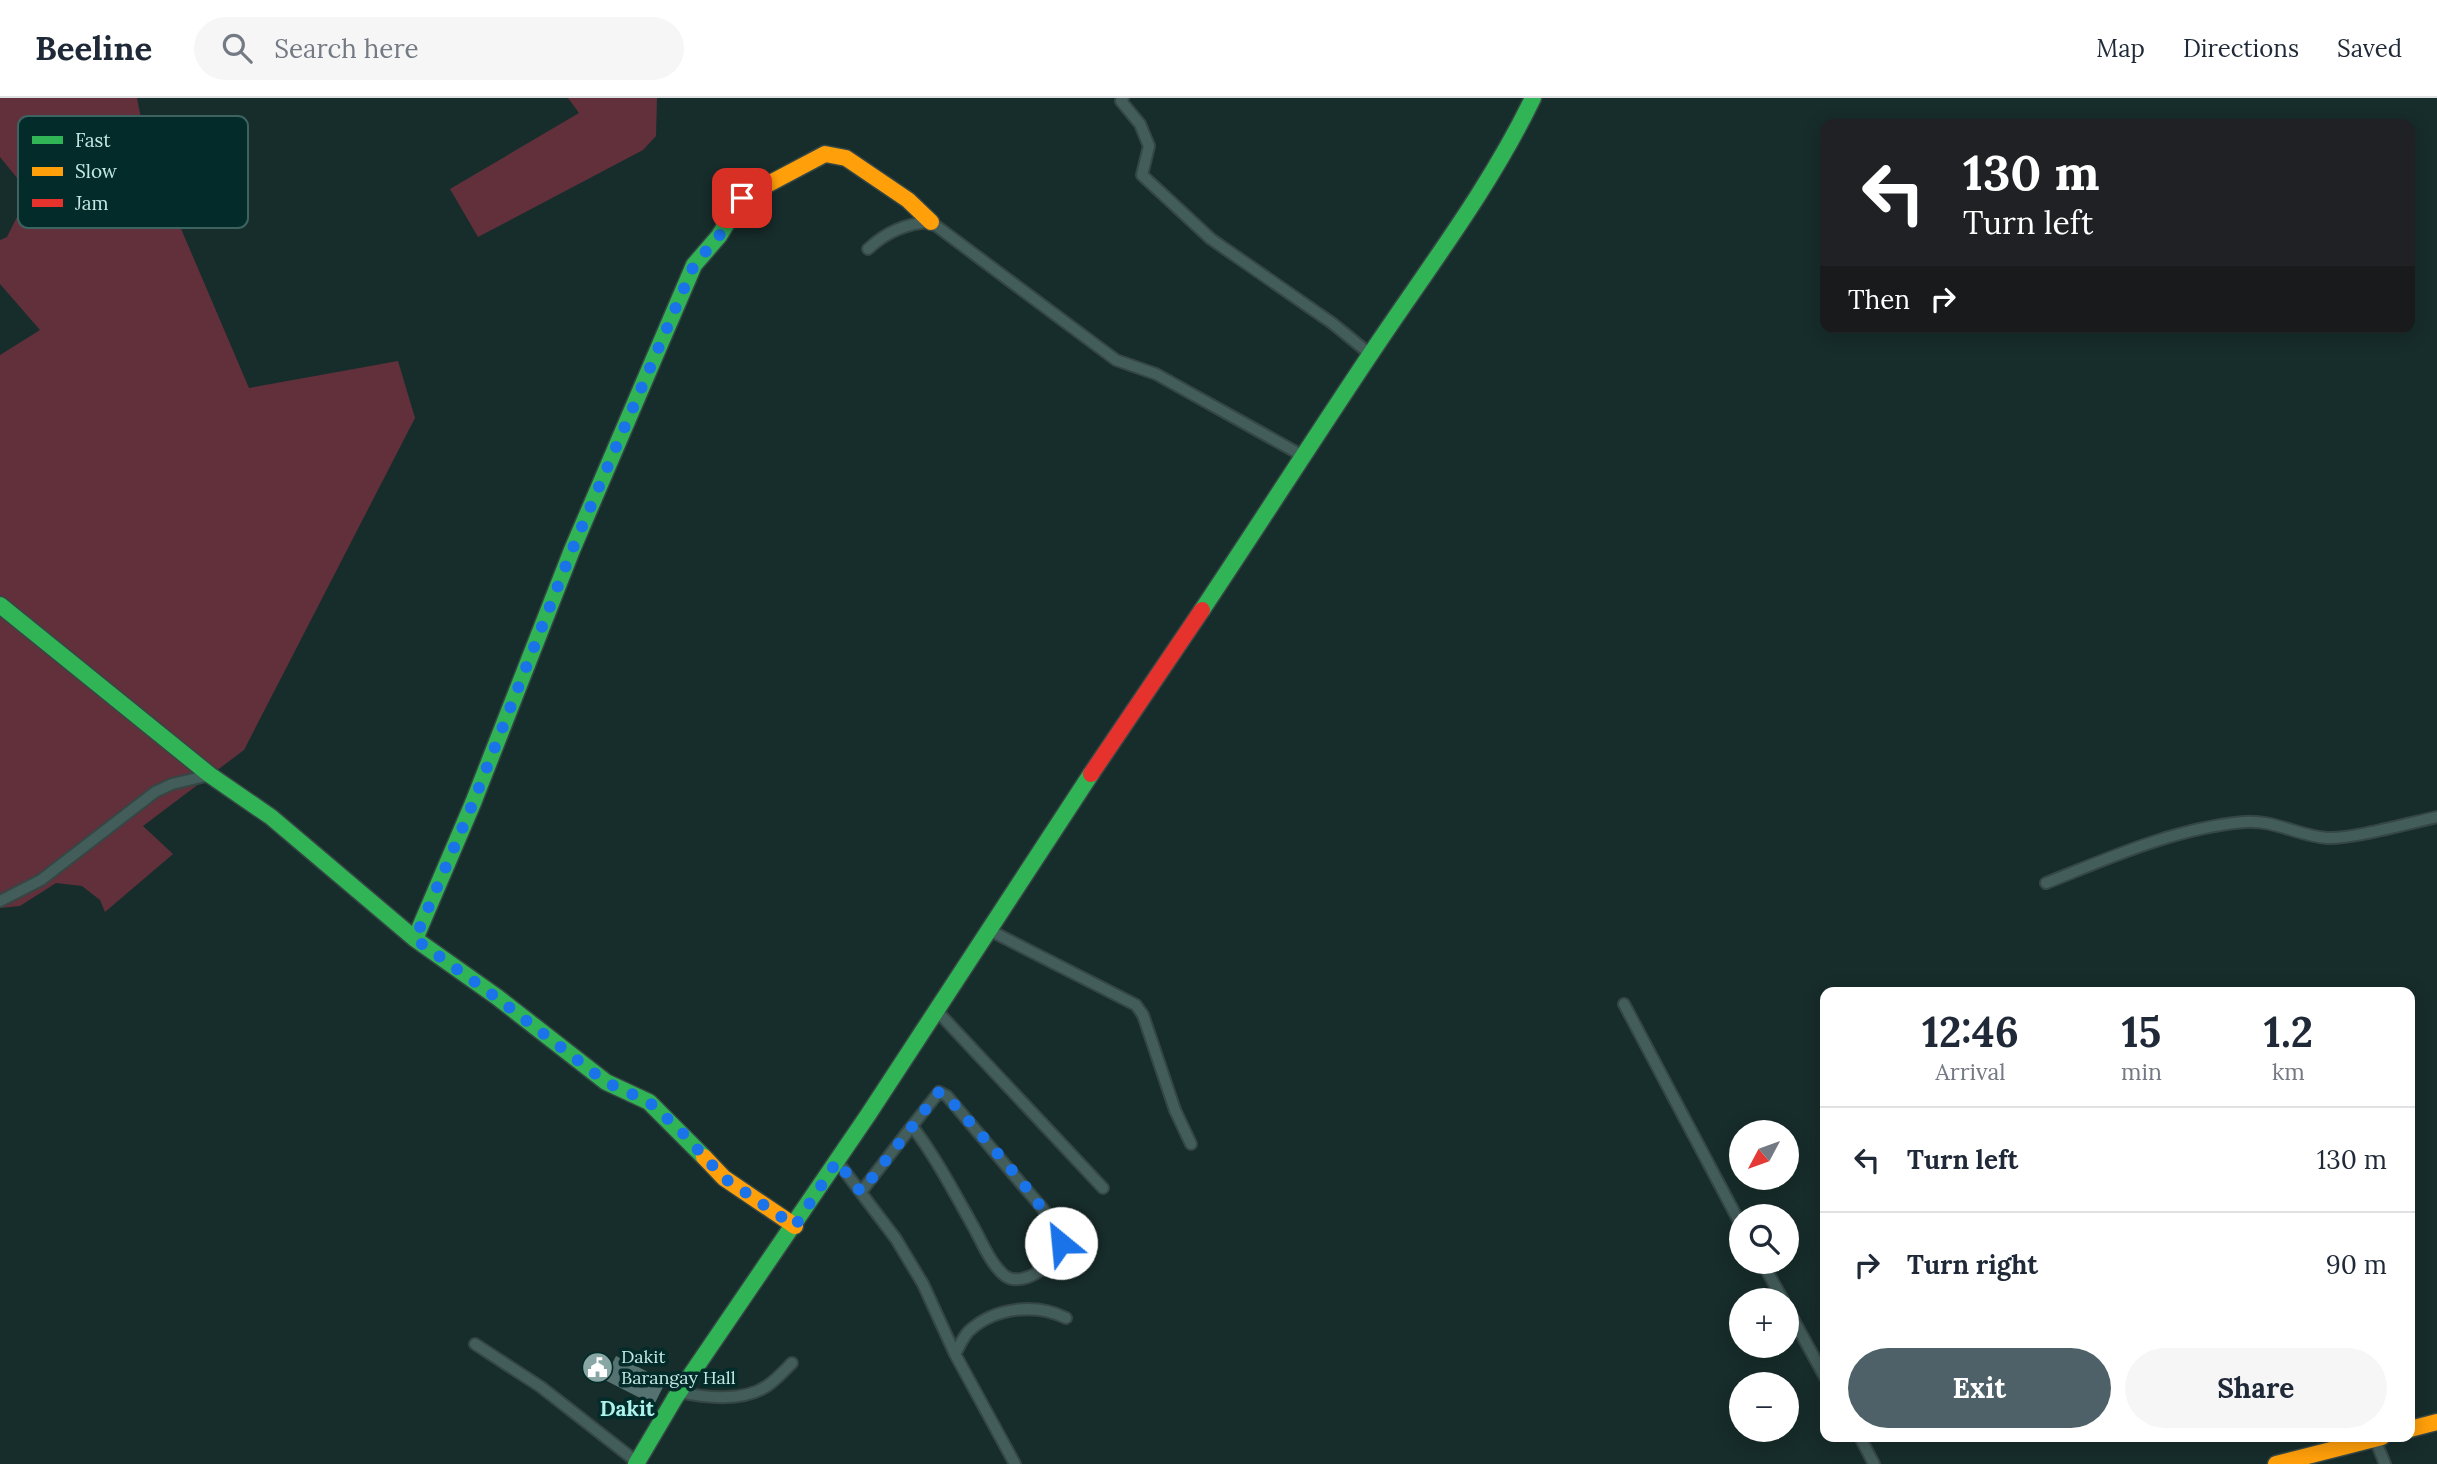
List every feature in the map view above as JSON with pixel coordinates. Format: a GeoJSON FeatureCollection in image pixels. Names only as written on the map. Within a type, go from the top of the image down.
{"type":"FeatureCollection","features":[{"type":"Feature","properties":{"kind":"main road"},"geometry":{"type":"LineString","coordinates":[[637,1463],[650,1436],[679,1392],[795,1226],[937,1011],[987,929],[1305,457],[1370,354],[1452,236],[1516,137],[1533,98]]}},
{"type":"Feature","properties":{"kind":"main road"},"geometry":{"type":"LineString","coordinates":[[415,939],[478,790],[572,550],[694,265],[719,236],[742,198],[825,154],[846,158],[908,200],[931,222]]}},
{"type":"Feature","properties":{"kind":"main road"},"geometry":{"type":"LineString","coordinates":[[0,605],[210,775],[271,817],[415,939],[606,1082],[649,1102],[679,1129],[724,1178],[795,1226]]}},
{"type":"Feature","properties":{"kind":"main road"},"geometry":{"type":"LineString","coordinates":[[2415,1425],[2437,1422]]}},
{"type":"Feature","properties":{"kind":"main road"},"geometry":{"type":"LineString","coordinates":[[2276,1464],[2363,1442]]}},
{"type":"Feature","properties":{"kind":"street"},"geometry":{"type":"LineString","coordinates":[[1123,98],[1121,101],[1140,124],[1149,146],[1142,175],[1211,239],[1332,323],[1370,354]]}},
{"type":"Feature","properties":{"kind":"street"},"geometry":{"type":"LineString","coordinates":[[868,249],[878,239],[913,223],[931,222],[1116,360],[1156,374],[1305,457]]}},
{"type":"Feature","properties":{"kind":"street"},"geometry":{"type":"LineString","coordinates":[[0,901],[41,880],[155,792],[172,784],[210,775]]}},
{"type":"Feature","properties":{"kind":"street"},"geometry":{"type":"LineString","coordinates":[[2046,883],[2134,849],[2207,828],[2247,821],[2305,836],[2332,838],[2437,817]]}},
{"type":"Feature","properties":{"kind":"street"},"geometry":{"type":"LineString","coordinates":[[987,929],[1127,998],[1136,1005],[1143,1015],[1175,1110],[1191,1144]]}},
{"type":"Feature","properties":{"kind":"street"},"geometry":{"type":"LineString","coordinates":[[1624,1004],[1730,1204]]}},
{"type":"Feature","properties":{"kind":"street"},"geometry":{"type":"LineString","coordinates":[[937,1011],[1103,1188]]}},
{"type":"Feature","properties":{"kind":"street"},"geometry":{"type":"LineString","coordinates":[[861,1192],[936,1093],[939,1092],[947,1096],[1043,1210],[1059,1233],[1061,1243],[1050,1261],[1039,1271],[1020,1280],[1004,1276],[912,1126]]}},
{"type":"Feature","properties":{"kind":"street"},"geometry":{"type":"LineString","coordinates":[[837,1161],[896,1239],[916,1273],[955,1354],[1015,1464]]}},
{"type":"Feature","properties":{"kind":"street"},"geometry":{"type":"LineString","coordinates":[[955,1354],[968,1332],[983,1322],[1013,1310],[1035,1307],[1050,1310],[1066,1318]]}},
{"type":"Feature","properties":{"kind":"street"},"geometry":{"type":"LineString","coordinates":[[1799,1330],[1820,1368]]}},
{"type":"Feature","properties":{"kind":"street"},"geometry":{"type":"LineString","coordinates":[[475,1344],[541,1387],[637,1463]]}},
{"type":"Feature","properties":{"kind":"street"},"geometry":{"type":"LineString","coordinates":[[679,1392],[699,1397],[746,1395],[766,1387],[792,1363]]}},
{"type":"Feature","properties":{"kind":"street"},"geometry":{"type":"LineString","coordinates":[[1863,1442],[1874,1464]]}},
{"type":"Feature","properties":{"kind":"street"},"geometry":{"type":"LineString","coordinates":[[2380,1442],[2385,1464]]}},
{"type":"Feature","properties":{"kind":"shaded area"},"geometry":{"type":"Polygon","coordinates":[[[0,98],[137,98],[141,116],[18,116],[18,179],[0,157],[0,98]]]}},
{"type":"Feature","properties":{"kind":"shaded area"},"geometry":{"type":"Polygon","coordinates":[[[568,98],[657,98],[656,136],[643,150],[478,237],[450,189],[579,113],[568,98]]]}},
{"type":"Feature","properties":{"kind":"shaded area"},"geometry":{"type":"Polygon","coordinates":[[[18,215],[18,228],[181,228],[249,388],[398,361],[415,418],[244,750],[143,826],[173,854],[105,912],[100,900],[82,886],[56,883],[20,906],[0,908],[0,355],[40,330],[0,284],[0,240],[7,237],[18,215]]]}},
{"type":"Feature","properties":{"kind":"building"},"geometry":{"type":"Polygon","coordinates":[[[595,1355],[612,1364],[616,1356],[666,1381],[654,1405],[587,1371],[595,1355]]]}},
{"type":"Feature","properties":{"kind":"traffic: fast"},"geometry":{"type":"LineString","coordinates":[[1202,610],[1480,192],[1533,98]]}},
{"type":"Feature","properties":{"kind":"traffic: fast"},"geometry":{"type":"LineString","coordinates":[[415,939],[473,803],[572,550],[694,265],[719,236],[742,198]]}},
{"type":"Feature","properties":{"kind":"traffic: fast"},"geometry":{"type":"LineString","coordinates":[[0,605],[210,775],[271,817],[415,939],[497,997],[606,1082],[649,1102],[704,1157]]}},
{"type":"Feature","properties":{"kind":"traffic: fast"},"geometry":{"type":"LineString","coordinates":[[636,1464],[675,1398],[868,1115],[1091,774]]}},
{"type":"Feature","properties":{"kind":"traffic: slow"},"geometry":{"type":"LineString","coordinates":[[742,198],[825,154],[846,158],[908,200],[931,222]]}},
{"type":"Feature","properties":{"kind":"traffic: slow"},"geometry":{"type":"LineString","coordinates":[[704,1157],[724,1178],[795,1226]]}},
{"type":"Feature","properties":{"kind":"traffic: slow"},"geometry":{"type":"LineString","coordinates":[[2415,1428],[2437,1422]]}},
{"type":"Feature","properties":{"kind":"traffic: slow"},"geometry":{"type":"LineString","coordinates":[[2276,1464],[2362,1442]]}},
{"type":"Feature","properties":{"kind":"traffic: jam"},"geometry":{"type":"LineString","coordinates":[[1091,774],[1202,610]]}},
{"type":"Feature","properties":{"kind":"place","name":"Dakit Barangay Hall"},"geometry":{"type":"Point","coordinates":[598,1367]}},
{"type":"Feature","properties":{"kind":"district","name":"Dakit"},"geometry":{"type":"Point","coordinates":[627,1409]}},
{"type":"Feature","properties":{"kind":"route"},"geometry":{"type":"LineString","coordinates":[[742,198],[719,236],[694,265],[572,550],[473,803],[415,939],[606,1082],[649,1102],[679,1129],[724,1178],[795,1226],[837,1161],[861,1192],[939,1092],[947,1096],[1043,1210],[1059,1233],[1061,1243]]}}]}
